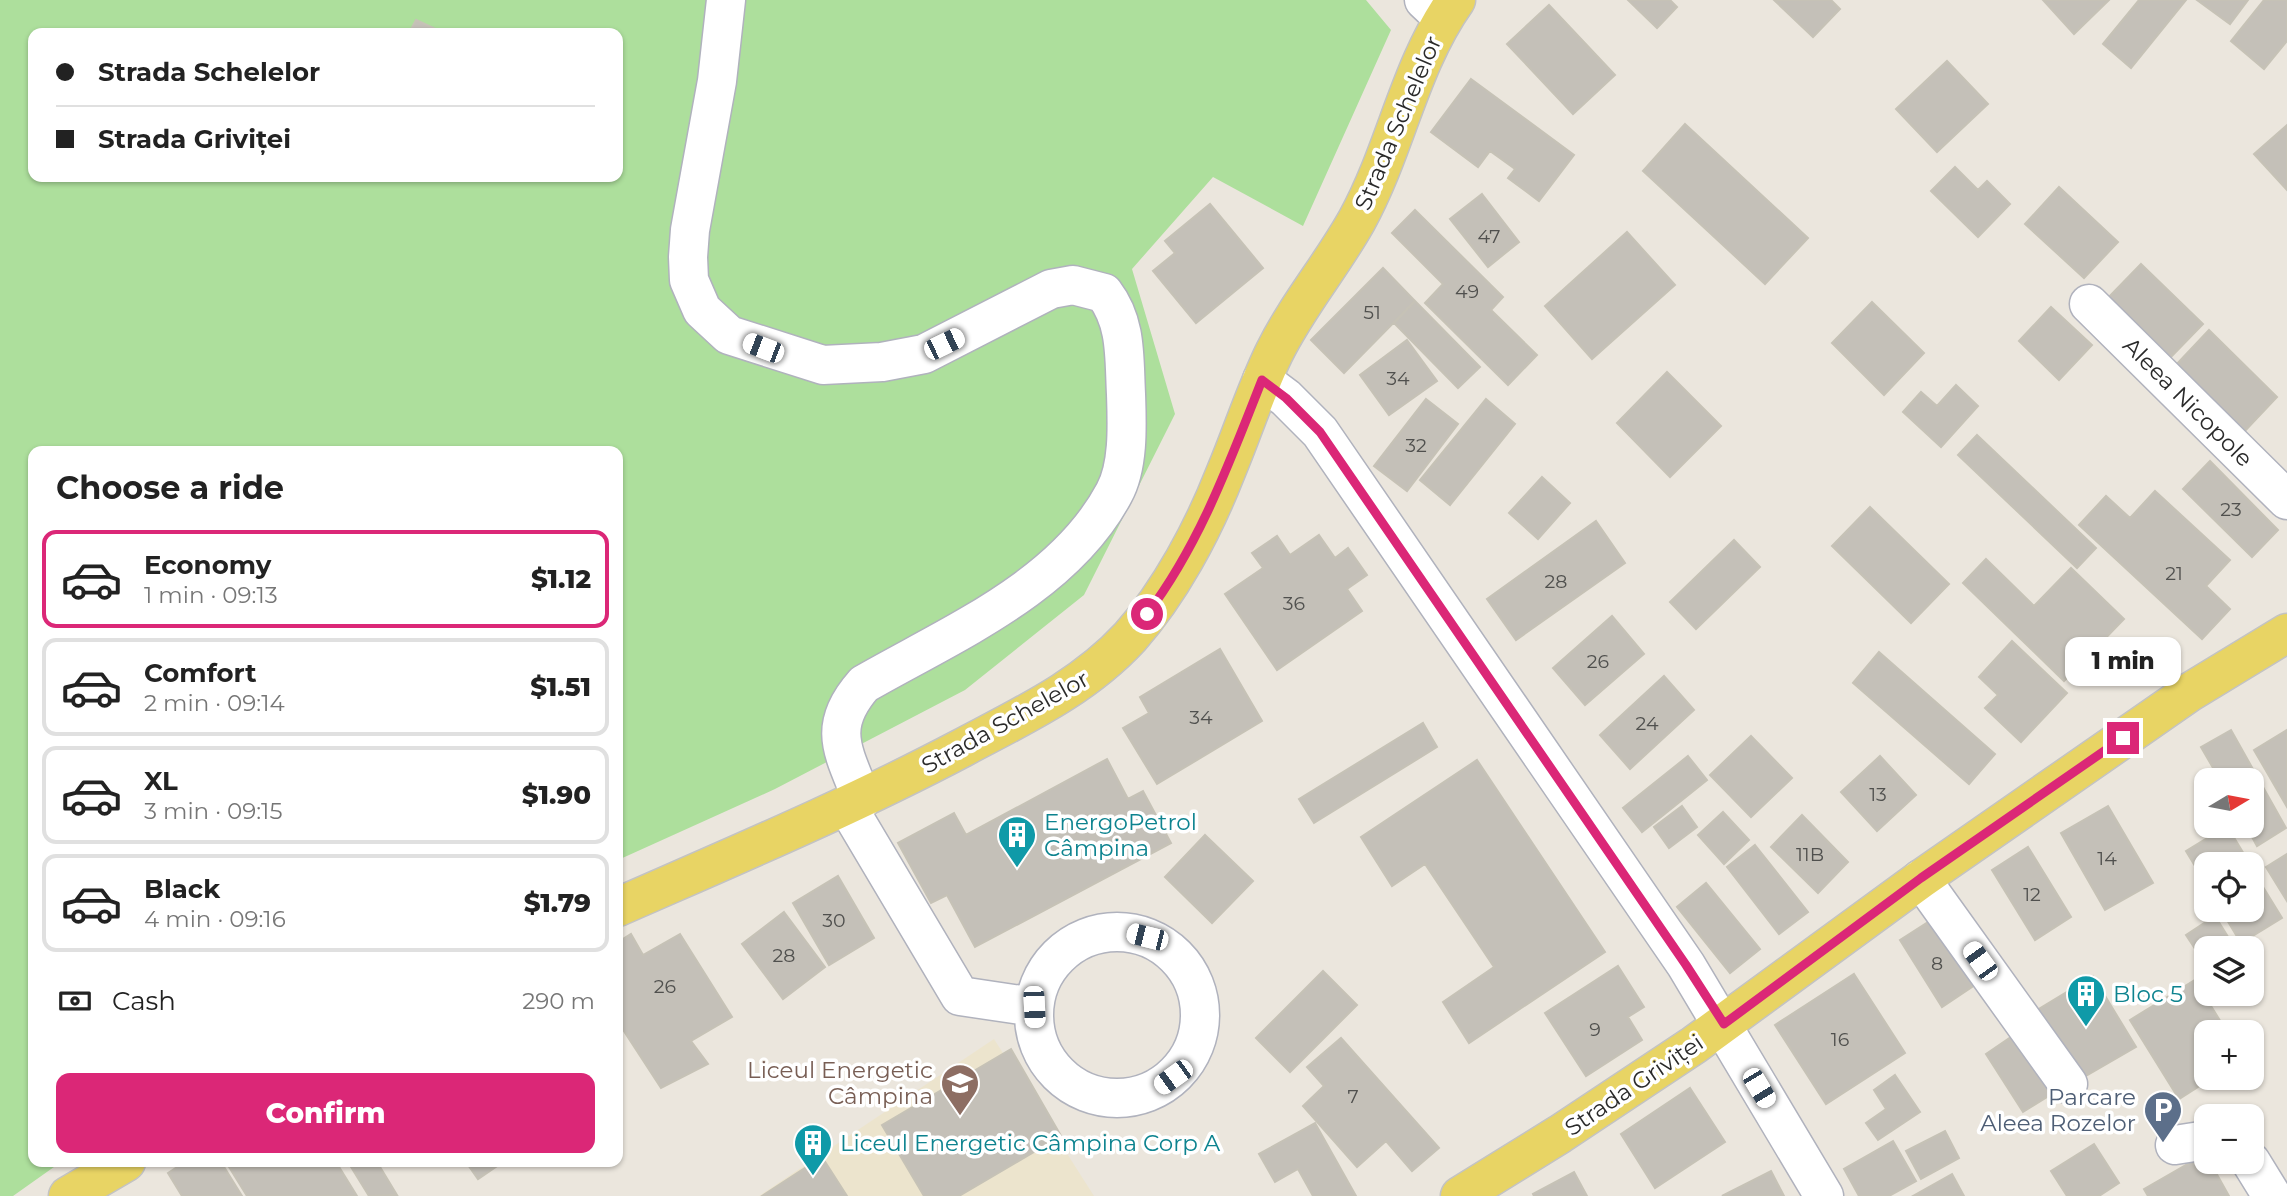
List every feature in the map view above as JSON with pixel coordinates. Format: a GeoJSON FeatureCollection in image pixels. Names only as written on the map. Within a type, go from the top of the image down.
{"type":"FeatureCollection","features":[{"type":"Feature","properties":{"kind":"main road","name":"Strada Schelelor"},"geometry":{"type":"LineString","coordinates":[[623,905],[854,802],[1057,697],[1094,673],[1131,636],[1163,593],[1191,544],[1224,478],[1262,380],[1290,324],[1357,219],[1392,144],[1428,47],[1440,5]]}},
{"type":"Feature","properties":{"kind":"main road","name":"Strada Griviței"},"geometry":{"type":"LineString","coordinates":[[1460,1196],[1560,1134],[1724,1024],[1921,878],[2190,692],[2287,633]]}},
{"type":"Feature","properties":{"kind":"main road"},"geometry":{"type":"LineString","coordinates":[[68,1196],[117,1167]]}},
{"type":"Feature","properties":{"kind":"street"},"geometry":{"type":"LineString","coordinates":[[726,0],[717,81],[690,230],[688,257],[689,280],[702,310],[729,335],[823,365],[882,362],[924,354],[1051,289],[1073,285],[1104,293],[1117,310],[1122,335],[1126,402],[1123,465],[1115,493],[1080,541],[1019,594],[971,628],[864,684],[851,699],[841,719],[854,802],[960,996],[1034,1007]]}},
{"type":"Feature","properties":{"kind":"street","name":"Aleea Nicopole"},"geometry":{"type":"LineString","coordinates":[[2089,304],[2287,500]]}},
{"type":"Feature","properties":{"kind":"street"},"geometry":{"type":"LineString","coordinates":[[1262,380],[1286,398],[1320,432],[1686,965],[1724,1024],[1824,1196]]}},
{"type":"Feature","properties":{"kind":"street"},"geometry":{"type":"LineString","coordinates":[[1921,878],[2068,1084]]}},
{"type":"Feature","properties":{"kind":"street"},"geometry":{"type":"LineString","coordinates":[[1105,932],[1127,932],[1147,937],[1166,947],[1181,961],[1199,1000],[1200,1020],[1196,1041],[1187,1060],[1173,1077],[1156,1089],[1135,1096],[1112,1098],[1091,1094],[1071,1084],[1054,1070],[1042,1051],[1035,1030],[1034,1007],[1039,986],[1049,966],[1065,950],[1084,938],[1105,932]]}},
{"type":"Feature","properties":{"kind":"street"},"geometry":{"type":"LineString","coordinates":[[2258,1174],[2272,1196]]}},
{"type":"Feature","properties":{"kind":"shaded area","name":"Liceul Energetic Câmpina"},"geometry":{"type":"Polygon","coordinates":[[[994,1039],[1094,1196],[759,1196],[994,1039]]]}},
{"type":"Feature","properties":{"kind":"green space"},"geometry":{"type":"Polygon","coordinates":[[[0,0],[1366,0],[1391,30],[1303,226],[1213,177],[1132,269],[1175,414],[1084,595],[965,690],[775,789],[623,858],[623,446],[28,446],[28,1167],[54,1167],[13,1196],[0,1196],[0,0]]]}},
{"type":"Feature","properties":{"kind":"building"},"geometry":{"type":"Polygon","coordinates":[[[1628,0],[1670,0],[1677,7],[1657,28],[1628,0]]]}},
{"type":"Feature","properties":{"kind":"building"},"geometry":{"type":"Polygon","coordinates":[[[1774,0],[1831,0],[1840,9],[1813,37],[1774,0]]]}},
{"type":"Feature","properties":{"kind":"building"},"geometry":{"type":"Polygon","coordinates":[[[2043,0],[2109,0],[2074,34],[2043,0]]]}},
{"type":"Feature","properties":{"kind":"building"},"geometry":{"type":"Polygon","coordinates":[[[2139,0],[2186,0],[2131,68],[2103,44],[2139,0]]]}},
{"type":"Feature","properties":{"kind":"building"},"geometry":{"type":"Polygon","coordinates":[[[2197,0],[2248,0],[2230,24],[2197,0]]]}},
{"type":"Feature","properties":{"kind":"building"},"geometry":{"type":"Polygon","coordinates":[[[2264,0],[2287,0],[2287,41],[2264,69],[2231,41],[2264,0]]]}},
{"type":"Feature","properties":{"kind":"building"},"geometry":{"type":"Polygon","coordinates":[[[1549,5],[1615,75],[1573,114],[1507,44],[1549,5]]]}},
{"type":"Feature","properties":{"kind":"building"},"geometry":{"type":"Polygon","coordinates":[[[416,20],[433,28],[412,28],[416,20]]]}},
{"type":"Feature","properties":{"kind":"building"},"geometry":{"type":"Polygon","coordinates":[[[1947,61],[1988,104],[1937,152],[1896,109],[1947,61]]]}},
{"type":"Feature","properties":{"kind":"building"},"geometry":{"type":"Polygon","coordinates":[[[1471,79],[1574,155],[1539,201],[1508,178],[1515,169],[1490,151],[1478,167],[1431,132],[1471,79]]]}},
{"type":"Feature","properties":{"kind":"building"},"geometry":{"type":"Polygon","coordinates":[[[1685,124],[1808,238],[1765,284],[1643,171],[1685,124]]]}},
{"type":"Feature","properties":{"kind":"building"},"geometry":{"type":"Polygon","coordinates":[[[2287,125],[2287,190],[2254,154],[2287,125]]]}},
{"type":"Feature","properties":{"kind":"building"},"geometry":{"type":"Polygon","coordinates":[[[1955,167],[1978,190],[1987,181],[2010,204],[1978,237],[1931,191],[1955,167]]]}},
{"type":"Feature","properties":{"kind":"building"},"geometry":{"type":"Polygon","coordinates":[[[2059,187],[2118,242],[2084,278],[2025,224],[2059,187]]]}},
{"type":"Feature","properties":{"kind":"building"},"geometry":{"type":"Polygon","coordinates":[[[1482,194],[1519,242],[1488,267],[1450,219],[1482,194]]]}},
{"type":"Feature","properties":{"kind":"building"},"geometry":{"type":"Polygon","coordinates":[[[1210,204],[1263,268],[1196,323],[1153,271],[1175,253],[1165,241],[1210,204]]]}},
{"type":"Feature","properties":{"kind":"building"},"geometry":{"type":"Polygon","coordinates":[[[1415,210],[1503,297],[1491,310],[1537,355],[1508,385],[1425,303],[1443,284],[1392,233],[1415,210]]]}},
{"type":"Feature","properties":{"kind":"building"},"geometry":{"type":"Polygon","coordinates":[[[1627,232],[1675,285],[1592,359],[1545,306],[1627,232]]]}},
{"type":"Feature","properties":{"kind":"building"},"geometry":{"type":"Polygon","coordinates":[[[2141,264],[2203,324],[2166,362],[2104,302],[2141,264]]]}},
{"type":"Feature","properties":{"kind":"building"},"geometry":{"type":"Polygon","coordinates":[[[1383,268],[1415,301],[1344,373],[1311,340],[1383,268]]]}},
{"type":"Feature","properties":{"kind":"building"},"geometry":{"type":"Polygon","coordinates":[[[1415,301],[1480,367],[1458,388],[1394,323],[1415,301]]]}},
{"type":"Feature","properties":{"kind":"building"},"geometry":{"type":"Polygon","coordinates":[[[1872,302],[1924,353],[1884,395],[1832,343],[1872,302]]]}},
{"type":"Feature","properties":{"kind":"building"},"geometry":{"type":"Polygon","coordinates":[[[2051,307],[2092,345],[2059,380],[2019,341],[2051,307]]]}},
{"type":"Feature","properties":{"kind":"building"},"geometry":{"type":"Polygon","coordinates":[[[2209,330],[2277,397],[2242,434],[2174,367],[2209,330]]]}},
{"type":"Feature","properties":{"kind":"building"},"geometry":{"type":"Polygon","coordinates":[[[1407,340],[1437,381],[1389,415],[1360,375],[1407,340]]]}},
{"type":"Feature","properties":{"kind":"building"},"geometry":{"type":"Polygon","coordinates":[[[1667,372],[1721,426],[1670,477],[1617,423],[1667,372]]]}},
{"type":"Feature","properties":{"kind":"building"},"geometry":{"type":"Polygon","coordinates":[[[1956,385],[1978,406],[1941,447],[1903,412],[1921,392],[1937,406],[1956,385]]]}},
{"type":"Feature","properties":{"kind":"building"},"geometry":{"type":"Polygon","coordinates":[[[1426,399],[1458,424],[1407,491],[1374,466],[1426,399]]]}},
{"type":"Feature","properties":{"kind":"building"},"geometry":{"type":"Polygon","coordinates":[[[1486,399],[1515,424],[1450,505],[1420,480],[1486,399]]]}},
{"type":"Feature","properties":{"kind":"building"},"geometry":{"type":"Polygon","coordinates":[[[1977,435],[2096,548],[2077,568],[1958,455],[1977,435]]]}},
{"type":"Feature","properties":{"kind":"building"},"geometry":{"type":"Polygon","coordinates":[[[2210,461],[2278,530],[2252,557],[2183,489],[2210,461]]]}},
{"type":"Feature","properties":{"kind":"building"},"geometry":{"type":"Polygon","coordinates":[[[1542,477],[1570,503],[1538,539],[1509,513],[1542,477]]]}},
{"type":"Feature","properties":{"kind":"building"},"geometry":{"type":"Polygon","coordinates":[[[2155,491],[2230,560],[2206,586],[2230,609],[2202,639],[2079,525],[2106,496],[2130,518],[2155,491]]]}},
{"type":"Feature","properties":{"kind":"building"},"geometry":{"type":"Polygon","coordinates":[[[1870,507],[1949,584],[1911,623],[1832,546],[1870,507]]]}},
{"type":"Feature","properties":{"kind":"building"},"geometry":{"type":"Polygon","coordinates":[[[1596,521],[1625,563],[1516,640],[1487,599],[1596,521]]]}},
{"type":"Feature","properties":{"kind":"building"},"geometry":{"type":"Polygon","coordinates":[[[1319,535],[1335,558],[1348,548],[1367,575],[1347,589],[1362,611],[1277,670],[1225,594],[1263,568],[1252,553],[1277,536],[1290,555],[1319,535]]]}},
{"type":"Feature","properties":{"kind":"building"},"geometry":{"type":"Polygon","coordinates":[[[1734,540],[1760,567],[1696,629],[1670,602],[1734,540]]]}},
{"type":"Feature","properties":{"kind":"building"},"geometry":{"type":"Polygon","coordinates":[[[1986,559],[2034,606],[2071,568],[2124,619],[2064,681],[1963,583],[1986,559]]]}},
{"type":"Feature","properties":{"kind":"building"},"geometry":{"type":"Polygon","coordinates":[[[1612,616],[1644,654],[1585,705],[1553,668],[1612,616]]]}},
{"type":"Feature","properties":{"kind":"building"},"geometry":{"type":"Polygon","coordinates":[[[2012,641],[2067,693],[2021,742],[1985,708],[1998,695],[1979,677],[2012,641]]]}},
{"type":"Feature","properties":{"kind":"building"},"geometry":{"type":"Polygon","coordinates":[[[1220,649],[1262,721],[1157,784],[1123,728],[1149,713],[1140,697],[1220,649]]]}},
{"type":"Feature","properties":{"kind":"building"},"geometry":{"type":"Polygon","coordinates":[[[1879,652],[1995,754],[1969,784],[1853,683],[1879,652]]]}},
{"type":"Feature","properties":{"kind":"building"},"geometry":{"type":"Polygon","coordinates":[[[1664,676],[1694,710],[1630,769],[1600,735],[1664,676]]]}},
{"type":"Feature","properties":{"kind":"building"},"geometry":{"type":"Polygon","coordinates":[[[1423,723],[1437,747],[1314,823],[1299,799],[1423,723]]]}},
{"type":"Feature","properties":{"kind":"building"},"geometry":{"type":"Polygon","coordinates":[[[2231,730],[2252,768],[2213,768],[2201,747],[2231,730]]]}},
{"type":"Feature","properties":{"kind":"building"},"geometry":{"type":"Polygon","coordinates":[[[2287,730],[2287,807],[2254,750],[2287,730]]]}},
{"type":"Feature","properties":{"kind":"building"},"geometry":{"type":"Polygon","coordinates":[[[1751,736],[1792,778],[1751,817],[1710,775],[1751,736]]]}},
{"type":"Feature","properties":{"kind":"building"},"geometry":{"type":"Polygon","coordinates":[[[1688,756],[1707,780],[1642,832],[1623,808],[1688,756]]]}},
{"type":"Feature","properties":{"kind":"building"},"geometry":{"type":"Polygon","coordinates":[[[1880,756],[1916,795],[1877,831],[1841,792],[1880,756]]]}},
{"type":"Feature","properties":{"kind":"building","name":"EnergoPetrol Câmpina"},"geometry":{"type":"Polygon","coordinates":[[[1107,759],[1128,799],[1143,791],[1171,843],[975,947],[947,895],[931,903],[898,843],[954,813],[966,835],[1107,759]]]}},
{"type":"Feature","properties":{"kind":"building"},"geometry":{"type":"Polygon","coordinates":[[[1477,760],[1605,952],[1469,1043],[1443,1002],[1494,967],[1425,864],[1392,886],[1361,837],[1477,760]]]}},
{"type":"Feature","properties":{"kind":"building"},"geometry":{"type":"Polygon","coordinates":[[[2264,789],[2286,828],[2257,846],[2253,838],[2264,838],[2264,789]]]}},
{"type":"Feature","properties":{"kind":"building"},"geometry":{"type":"Polygon","coordinates":[[[1682,806],[1697,827],[1669,848],[1654,827],[1682,806]]]}},
{"type":"Feature","properties":{"kind":"building"},"geometry":{"type":"Polygon","coordinates":[[[2108,806],[2153,883],[2105,910],[2061,833],[2108,806]]]}},
{"type":"Feature","properties":{"kind":"building"},"geometry":{"type":"Polygon","coordinates":[[[1723,812],[1749,840],[1724,864],[1698,835],[1723,812]]]}},
{"type":"Feature","properties":{"kind":"building"},"geometry":{"type":"Polygon","coordinates":[[[1802,815],[1848,862],[1818,893],[1771,847],[1802,815]]]}},
{"type":"Feature","properties":{"kind":"building"},"geometry":{"type":"Polygon","coordinates":[[[1205,835],[1253,881],[1212,923],[1165,877],[1205,835]]]}},
{"type":"Feature","properties":{"kind":"building"},"geometry":{"type":"Polygon","coordinates":[[[2207,838],[2234,838],[2243,852],[2194,852],[2194,864],[2186,851],[2207,838]]]}},
{"type":"Feature","properties":{"kind":"building"},"geometry":{"type":"Polygon","coordinates":[[[1755,845],[1808,912],[1779,934],[1727,867],[1755,845]]]}},
{"type":"Feature","properties":{"kind":"building"},"geometry":{"type":"Polygon","coordinates":[[[2028,847],[2071,917],[2035,940],[1992,870],[2028,847]]]}},
{"type":"Feature","properties":{"kind":"building"},"geometry":{"type":"Polygon","coordinates":[[[2287,854],[2287,901],[2266,867],[2287,854]]]}},
{"type":"Feature","properties":{"kind":"building"},"geometry":{"type":"Polygon","coordinates":[[[838,876],[874,938],[829,965],[793,903],[838,876]]]}},
{"type":"Feature","properties":{"kind":"building"},"geometry":{"type":"Polygon","coordinates":[[[1706,883],[1760,949],[1730,973],[1677,907],[1706,883]]]}},
{"type":"Feature","properties":{"kind":"building"},"geometry":{"type":"Polygon","coordinates":[[[2264,889],[2282,918],[2252,936],[2237,936],[2228,922],[2264,922],[2264,889]]]}},
{"type":"Feature","properties":{"kind":"building"},"geometry":{"type":"Polygon","coordinates":[[[784,912],[825,967],[783,999],[742,944],[784,912]]]}},
{"type":"Feature","properties":{"kind":"building"},"geometry":{"type":"Polygon","coordinates":[[[1933,919],[1975,985],[1942,1007],[1900,940],[1933,919]]]}},
{"type":"Feature","properties":{"kind":"building"},"geometry":{"type":"Polygon","coordinates":[[[2206,922],[2219,922],[2228,936],[2194,936],[2194,947],[2186,935],[2206,922]]]}},
{"type":"Feature","properties":{"kind":"building"},"geometry":{"type":"Polygon","coordinates":[[[631,934],[643,955],[680,934],[732,1017],[691,1041],[708,1064],[661,1088],[623,1030],[623,939],[631,934]]]}},
{"type":"Feature","properties":{"kind":"building"},"geometry":{"type":"Polygon","coordinates":[[[1618,966],[1644,1007],[1628,1017],[1642,1040],[1586,1076],[1545,1013],[1618,966]]]}},
{"type":"Feature","properties":{"kind":"building"},"geometry":{"type":"Polygon","coordinates":[[[1323,971],[1357,1005],[1290,1072],[1256,1038],[1323,971]]]}},
{"type":"Feature","properties":{"kind":"building"},"geometry":{"type":"Polygon","coordinates":[[[1854,974],[1905,1053],[1826,1104],[1775,1025],[1854,974]]]}},
{"type":"Feature","properties":{"kind":"building","name":"Bloc 5"},"geometry":{"type":"Polygon","coordinates":[[[2093,976],[2136,1047],[2079,1080],[2037,1010],[2093,976]]]}},
{"type":"Feature","properties":{"kind":"building"},"geometry":{"type":"Polygon","coordinates":[[[2194,981],[2194,1006],[2211,1006],[2220,1020],[2194,1020],[2194,1089],[2179,1099],[2130,1020],[2194,981]]]}},
{"type":"Feature","properties":{"kind":"building"},"geometry":{"type":"Polygon","coordinates":[[[2014,1035],[2052,1094],[2023,1112],[1986,1054],[2014,1035]]]}},
{"type":"Feature","properties":{"kind":"building"},"geometry":{"type":"Polygon","coordinates":[[[1341,1038],[1439,1148],[1412,1171],[1386,1141],[1357,1167],[1303,1106],[1324,1086],[1307,1067],[1341,1038]]]}},
{"type":"Feature","properties":{"kind":"building"},"geometry":{"type":"Polygon","coordinates":[[[1011,1049],[1061,1136],[959,1196],[924,1196],[882,1125],[1011,1049]]]}},
{"type":"Feature","properties":{"kind":"building"},"geometry":{"type":"Polygon","coordinates":[[[1895,1075],[1920,1112],[1878,1140],[1866,1123],[1886,1109],[1874,1090],[1895,1075]]]}},
{"type":"Feature","properties":{"kind":"building"},"geometry":{"type":"Polygon","coordinates":[[[1690,1088],[1725,1142],[1655,1188],[1621,1134],[1690,1088]]]}},
{"type":"Feature","properties":{"kind":"building"},"geometry":{"type":"Polygon","coordinates":[[[1315,1123],[1356,1196],[1313,1196],[1298,1169],[1275,1182],[1259,1154],[1315,1123]]]}},
{"type":"Feature","properties":{"kind":"building"},"geometry":{"type":"Polygon","coordinates":[[[1945,1131],[1959,1158],[1921,1179],[1906,1151],[1945,1131]]]}},
{"type":"Feature","properties":{"kind":"building"},"geometry":{"type":"Polygon","coordinates":[[[1893,1141],[1916,1181],[1889,1196],[1859,1196],[1844,1169],[1893,1141]]]}},
{"type":"Feature","properties":{"kind":"building"},"geometry":{"type":"Polygon","coordinates":[[[2094,1144],[2119,1183],[2099,1196],[2067,1196],[2051,1171],[2094,1144]]]}},
{"type":"Feature","properties":{"kind":"building","name":"Liceul Energetic Câmpina Corp A"},"geometry":{"type":"Polygon","coordinates":[[[822,1157],[847,1196],[762,1196],[822,1157]]]}},
{"type":"Feature","properties":{"kind":"building"},"geometry":{"type":"Polygon","coordinates":[[[2194,1160],[2194,1174],[2217,1174],[2229,1196],[2148,1196],[2144,1189],[2194,1160]]]}},
{"type":"Feature","properties":{"kind":"building"},"geometry":{"type":"Polygon","coordinates":[[[177,1167],[224,1167],[242,1196],[182,1196],[168,1173],[177,1167]]]}},
{"type":"Feature","properties":{"kind":"building"},"geometry":{"type":"Polygon","coordinates":[[[229,1167],[339,1167],[357,1196],[247,1196],[229,1167]]]}},
{"type":"Feature","properties":{"kind":"building"},"geometry":{"type":"Polygon","coordinates":[[[351,1167],[380,1167],[397,1195],[369,1196],[351,1167]]]}},
{"type":"Feature","properties":{"kind":"building"},"geometry":{"type":"Polygon","coordinates":[[[470,1167],[496,1167],[478,1179],[470,1167]]]}},
{"type":"Feature","properties":{"kind":"building"},"geometry":{"type":"Polygon","coordinates":[[[1771,1171],[1784,1196],[1722,1196],[1771,1171]]]}},
{"type":"Feature","properties":{"kind":"building"},"geometry":{"type":"Polygon","coordinates":[[[1574,1172],[1587,1196],[1534,1196],[1533,1194],[1574,1172]]]}},
{"type":"Feature","properties":{"kind":"building"},"geometry":{"type":"Polygon","coordinates":[[[1952,1174],[1964,1196],[1913,1196],[1952,1174]]]}},
{"type":"Feature","properties":{"kind":"place","name":"EnergoPetrol Câmpina"},"geometry":{"type":"Point","coordinates":[1017,869]}},
{"type":"Feature","properties":{"kind":"place","name":"Bloc 5"},"geometry":{"type":"Point","coordinates":[2086,1028]}},
{"type":"Feature","properties":{"kind":"place","name":"Liceul Energetic Câmpina"},"geometry":{"type":"Point","coordinates":[960,1117]}},
{"type":"Feature","properties":{"kind":"place","name":"Parcare Aleea Rozelor"},"geometry":{"type":"Point","coordinates":[2163,1144]}},
{"type":"Feature","properties":{"kind":"place","name":"Liceul Energetic Câmpina Corp A"},"geometry":{"type":"Point","coordinates":[813,1177]}},
{"type":"Feature","properties":{"kind":"route"},"geometry":{"type":"LineString","coordinates":[[1147,614],[1182,560],[1224,478],[1262,380],[1286,398],[1320,432],[1724,1024],[1921,878],[2123,738]]}}]}
